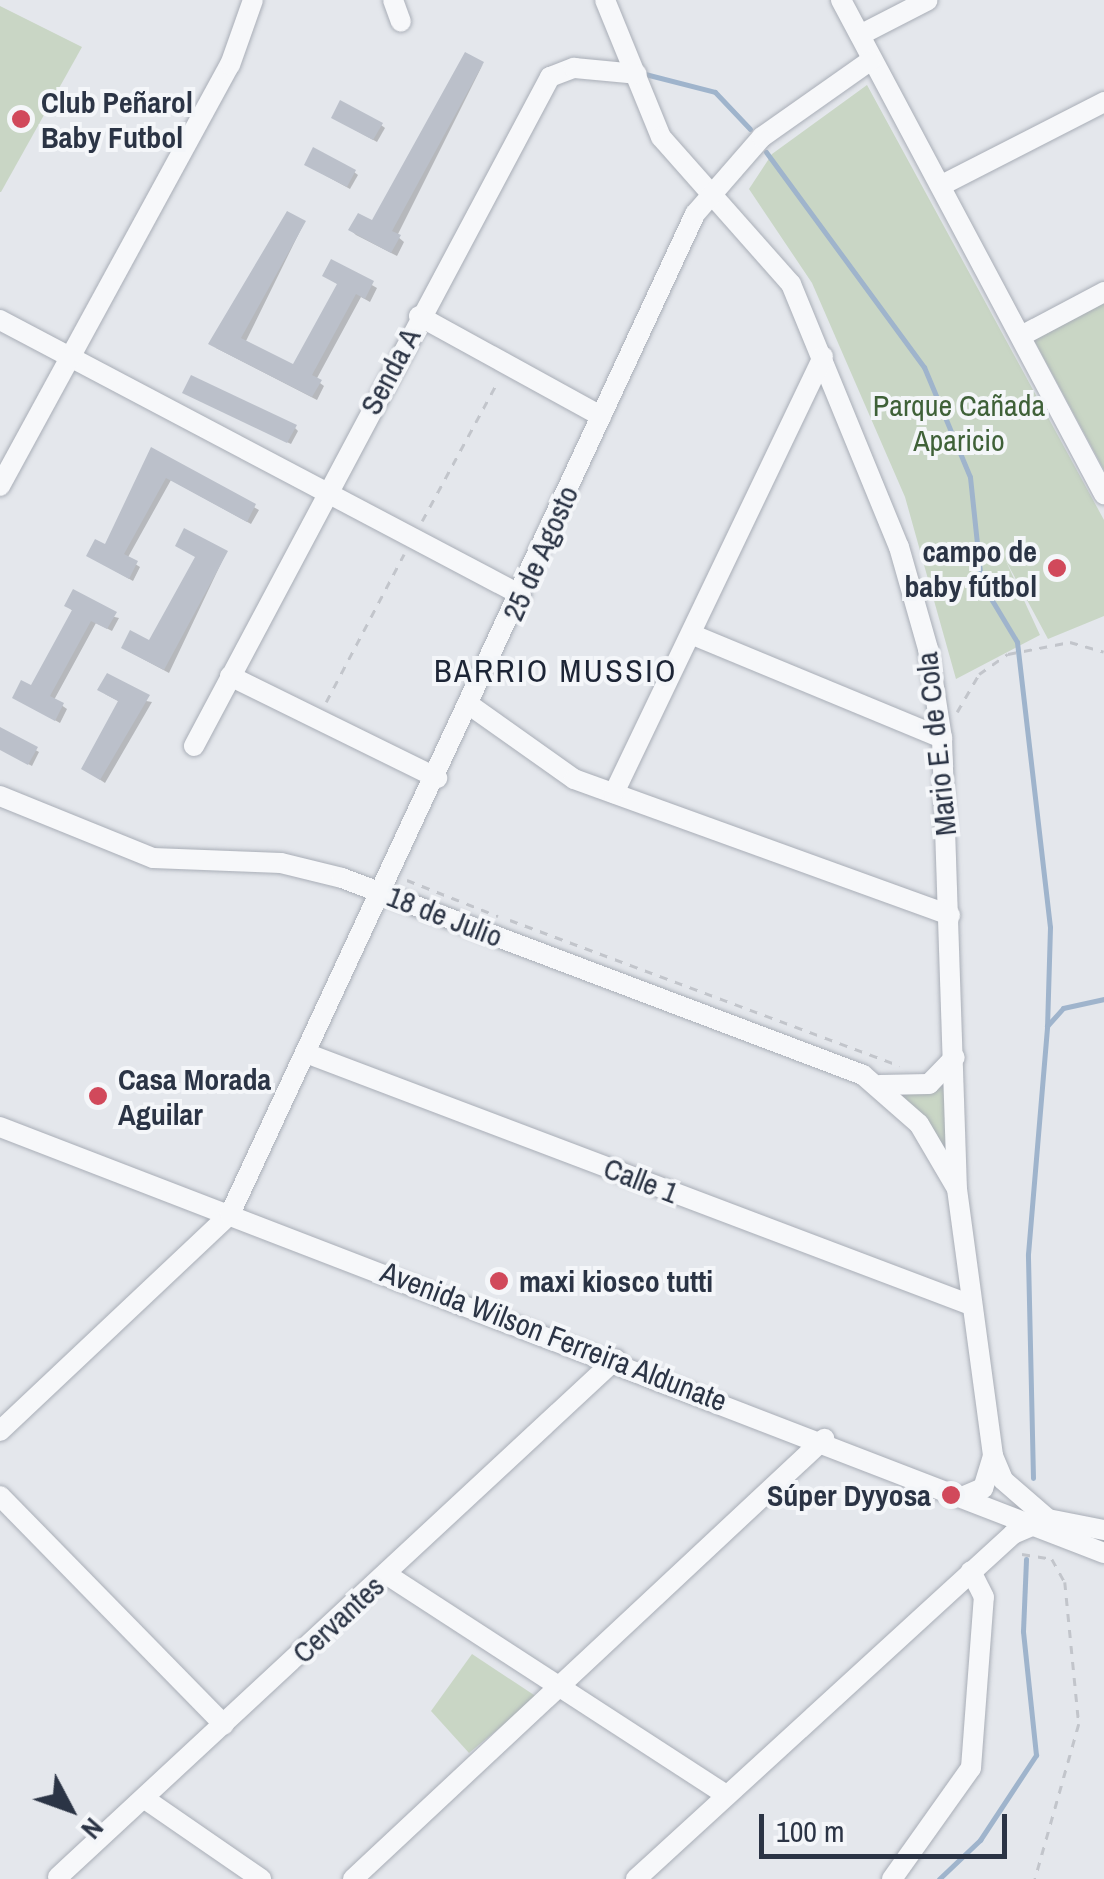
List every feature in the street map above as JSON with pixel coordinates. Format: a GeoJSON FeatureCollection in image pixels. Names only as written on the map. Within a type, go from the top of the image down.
{"type":"FeatureCollection","features":[{"type":"Feature","properties":{"kind":"street"},"geometry":{"type":"LineString","coordinates":[[0,486],[230,65],[253,0]]}},
{"type":"Feature","properties":{"kind":"street"},"geometry":{"type":"LineString","coordinates":[[393,0],[402,22]]}},
{"type":"Feature","properties":{"kind":"street","name":"Mario E. de Cola"},"geometry":{"type":"LineString","coordinates":[[605,0],[662,137],[790,284],[899,548],[942,738],[955,1058],[956,1188],[993,1456]]}},
{"type":"Feature","properties":{"kind":"street"},"geometry":{"type":"LineString","coordinates":[[842,0],[1104,494]]}},
{"type":"Feature","properties":{"kind":"street"},"geometry":{"type":"LineString","coordinates":[[860,36],[928,0]]}},
{"type":"Feature","properties":{"kind":"street","name":"25 de Agosto"},"geometry":{"type":"LineString","coordinates":[[0,1431],[230,1214],[311,1055],[602,416],[711,190],[762,137],[872,60]]}},
{"type":"Feature","properties":{"kind":"street","name":"Senda A"},"geometry":{"type":"LineString","coordinates":[[194,746],[325,491],[550,78],[574,68],[637,74]]}},
{"type":"Feature","properties":{"kind":"street"},"geometry":{"type":"LineString","coordinates":[[942,184],[1104,102]]}},
{"type":"Feature","properties":{"kind":"street"},"geometry":{"type":"LineString","coordinates":[[1021,336],[1104,292]]}},
{"type":"Feature","properties":{"kind":"street"},"geometry":{"type":"LineString","coordinates":[[420,316],[602,416]]}},
{"type":"Feature","properties":{"kind":"street"},"geometry":{"type":"LineString","coordinates":[[0,320],[521,595]]}},
{"type":"Feature","properties":{"kind":"street"},"geometry":{"type":"LineString","coordinates":[[614,793],[823,357]]}},
{"type":"Feature","properties":{"kind":"street"},"geometry":{"type":"LineString","coordinates":[[692,634],[942,738]]}},
{"type":"Feature","properties":{"kind":"street"},"geometry":{"type":"LineString","coordinates":[[230,676],[438,778]]}},
{"type":"Feature","properties":{"kind":"street"},"geometry":{"type":"LineString","coordinates":[[471,706],[546,766],[950,915]]}},
{"type":"Feature","properties":{"kind":"street","name":"18 de Julio"},"geometry":{"type":"LineString","coordinates":[[0,796],[153,858],[303,867],[388,884],[880,1084],[929,1084],[955,1058]]}},
{"type":"Feature","properties":{"kind":"street","name":"Calle 1"},"geometry":{"type":"LineString","coordinates":[[311,1055],[971,1305]]}},
{"type":"Feature","properties":{"kind":"street","name":"18 de Julio"},"geometry":{"type":"LineString","coordinates":[[880,1084],[926,1133],[956,1188]]}},
{"type":"Feature","properties":{"kind":"street","name":"Avenida Wilson Ferreira Aldunate"},"geometry":{"type":"LineString","coordinates":[[0,1127],[824,1439],[964,1496],[1021,1528],[1104,1553]]}},
{"type":"Feature","properties":{"kind":"street","name":"Cervantes"},"geometry":{"type":"LineString","coordinates":[[58,1878],[616,1359]]}},
{"type":"Feature","properties":{"kind":"street"},"geometry":{"type":"LineString","coordinates":[[353,1879],[824,1439]]}},
{"type":"Feature","properties":{"kind":"street"},"geometry":{"type":"LineString","coordinates":[[964,1496],[983,1488],[993,1456]]}},
{"type":"Feature","properties":{"kind":"street"},"geometry":{"type":"LineString","coordinates":[[993,1456],[1010,1489],[1048,1519],[1104,1530]]}},
{"type":"Feature","properties":{"kind":"street"},"geometry":{"type":"LineString","coordinates":[[0,1496],[224,1725]]}},
{"type":"Feature","properties":{"kind":"street"},"geometry":{"type":"LineString","coordinates":[[636,1879],[1021,1528],[1048,1519]]}},
{"type":"Feature","properties":{"kind":"street"},"geometry":{"type":"LineString","coordinates":[[989,1556],[1010,1544],[1066,1541]]}},
{"type":"Feature","properties":{"kind":"street"},"geometry":{"type":"LineString","coordinates":[[892,1879],[971,1768],[984,1597],[971,1572]]}},
{"type":"Feature","properties":{"kind":"street"},"geometry":{"type":"LineString","coordinates":[[386,1574],[726,1795]]}},
{"type":"Feature","properties":{"kind":"street"},"geometry":{"type":"LineString","coordinates":[[144,1799],[261,1879]]}},
{"type":"Feature","properties":{"kind":"path"},"geometry":{"type":"LineString","coordinates":[[942,738],[979,674],[1008,654],[1032,646],[1104,652]]}},
{"type":"Feature","properties":{"kind":"path"},"geometry":{"type":"LineString","coordinates":[[388,884],[911,1070]]}},
{"type":"Feature","properties":{"kind":"path"},"geometry":{"type":"LineString","coordinates":[[1016,1554],[1052,1558],[1065,1582],[1079,1724],[1035,1879]]}},
{"type":"Feature","properties":{"kind":"green space","name":"Club Peñarol Baby Futbol"},"geometry":{"type":"Polygon","coordinates":[[[0,6],[82,47],[1,192],[0,192],[0,6]]]}},
{"type":"Feature","properties":{"kind":"green space","name":"Parque Cañada Aparicio"},"geometry":{"type":"Polygon","coordinates":[[[867,85],[1104,520],[1104,616],[1048,639],[1005,559],[1040,635],[956,679],[905,497],[812,283],[749,189],[772,154],[867,85]]]}},
{"type":"Feature","properties":{"kind":"green space"},"geometry":{"type":"Polygon","coordinates":[[[1104,303],[1104,470],[1034,340],[1104,303]]]}},
{"type":"Feature","properties":{"kind":"green space"},"geometry":{"type":"Polygon","coordinates":[[[951,1081],[953,1169],[900,1094],[928,1094],[951,1081]]]}},
{"type":"Feature","properties":{"kind":"green space"},"geometry":{"type":"Polygon","coordinates":[[[472,1654],[537,1697],[469,1753],[431,1711],[472,1654]]]}},
{"type":"Feature","properties":{"kind":"building"},"geometry":{"type":"Polygon","coordinates":[[[465,52],[484,62],[392,231],[401,235],[391,253],[348,230],[358,213],[372,220],[465,52]]]}},
{"type":"Feature","properties":{"kind":"building"},"geometry":{"type":"Polygon","coordinates":[[[340,100],[383,123],[373,140],[331,118],[340,100]]]}},
{"type":"Feature","properties":{"kind":"building"},"geometry":{"type":"Polygon","coordinates":[[[313,147],[356,170],[347,187],[304,165],[313,147]]]}},
{"type":"Feature","properties":{"kind":"building"},"geometry":{"type":"Polygon","coordinates":[[[287,211],[306,221],[241,338],[293,364],[337,284],[322,276],[331,259],[374,281],[365,299],[356,294],[312,375],[322,380],[312,397],[208,344],[287,211]]]}},
{"type":"Feature","properties":{"kind":"building"},"geometry":{"type":"Polygon","coordinates":[[[191,375],[297,425],[287,443],[182,393],[191,375]]]}},
{"type":"Feature","properties":{"kind":"building"},"geometry":{"type":"Polygon","coordinates":[[[151,447],[256,504],[247,522],[166,478],[124,554],[138,561],[129,579],[86,556],[95,539],[105,544],[151,447]]]}},
{"type":"Feature","properties":{"kind":"building"},"geometry":{"type":"Polygon","coordinates":[[[184,528],[228,551],[164,670],[121,648],[130,630],[149,640],[195,557],[175,546],[184,528]]]}},
{"type":"Feature","properties":{"kind":"building"},"geometry":{"type":"Polygon","coordinates":[[[73,589],[117,612],[107,629],[91,621],[50,696],[64,703],[55,721],[12,698],[21,680],[31,685],[72,610],[64,606],[73,589]]]}},
{"type":"Feature","properties":{"kind":"building"},"geometry":{"type":"Polygon","coordinates":[[[107,673],[150,695],[100,780],[81,769],[118,701],[97,690],[107,673]]]}},
{"type":"Feature","properties":{"kind":"building"},"geometry":{"type":"Polygon","coordinates":[[[0,727],[38,747],[28,765],[0,750],[0,727]]]}},
{"type":"Feature","properties":{"kind":"waterway"},"geometry":{"type":"LineString","coordinates":[[645,74],[715,92],[750,129]]}},
{"type":"Feature","properties":{"kind":"waterway"},"geometry":{"type":"LineString","coordinates":[[766,152],[924,367],[970,477],[981,582],[1017,642],[1050,927],[1047,1026]]}},
{"type":"Feature","properties":{"kind":"waterway"},"geometry":{"type":"LineString","coordinates":[[1033,1478],[1028,1254],[1047,1026],[1063,1008],[1104,999]]}},
{"type":"Feature","properties":{"kind":"waterway"},"geometry":{"type":"LineString","coordinates":[[939,1879],[980,1840],[1036,1755],[1023,1631],[1026,1559]]}},
{"type":"Feature","properties":{"kind":"place","name":"Club Peñarol Baby Futbol"},"geometry":{"type":"Point","coordinates":[21,119]}},
{"type":"Feature","properties":{"kind":"place","name":"campo de baby fútbol"},"geometry":{"type":"Point","coordinates":[1057,568]}},
{"type":"Feature","properties":{"kind":"place","name":"Casa Morada Aguilar"},"geometry":{"type":"Point","coordinates":[98,1096]}},
{"type":"Feature","properties":{"kind":"place","name":"maxi kiosco tutti"},"geometry":{"type":"Point","coordinates":[499,1281]}},
{"type":"Feature","properties":{"kind":"place","name":"Súper Dyyosa"},"geometry":{"type":"Point","coordinates":[951,1495]}},
{"type":"Feature","properties":{"kind":"district","name":"BARRIO MUSSIO"},"geometry":{"type":"Point","coordinates":[556,671]}}]}
